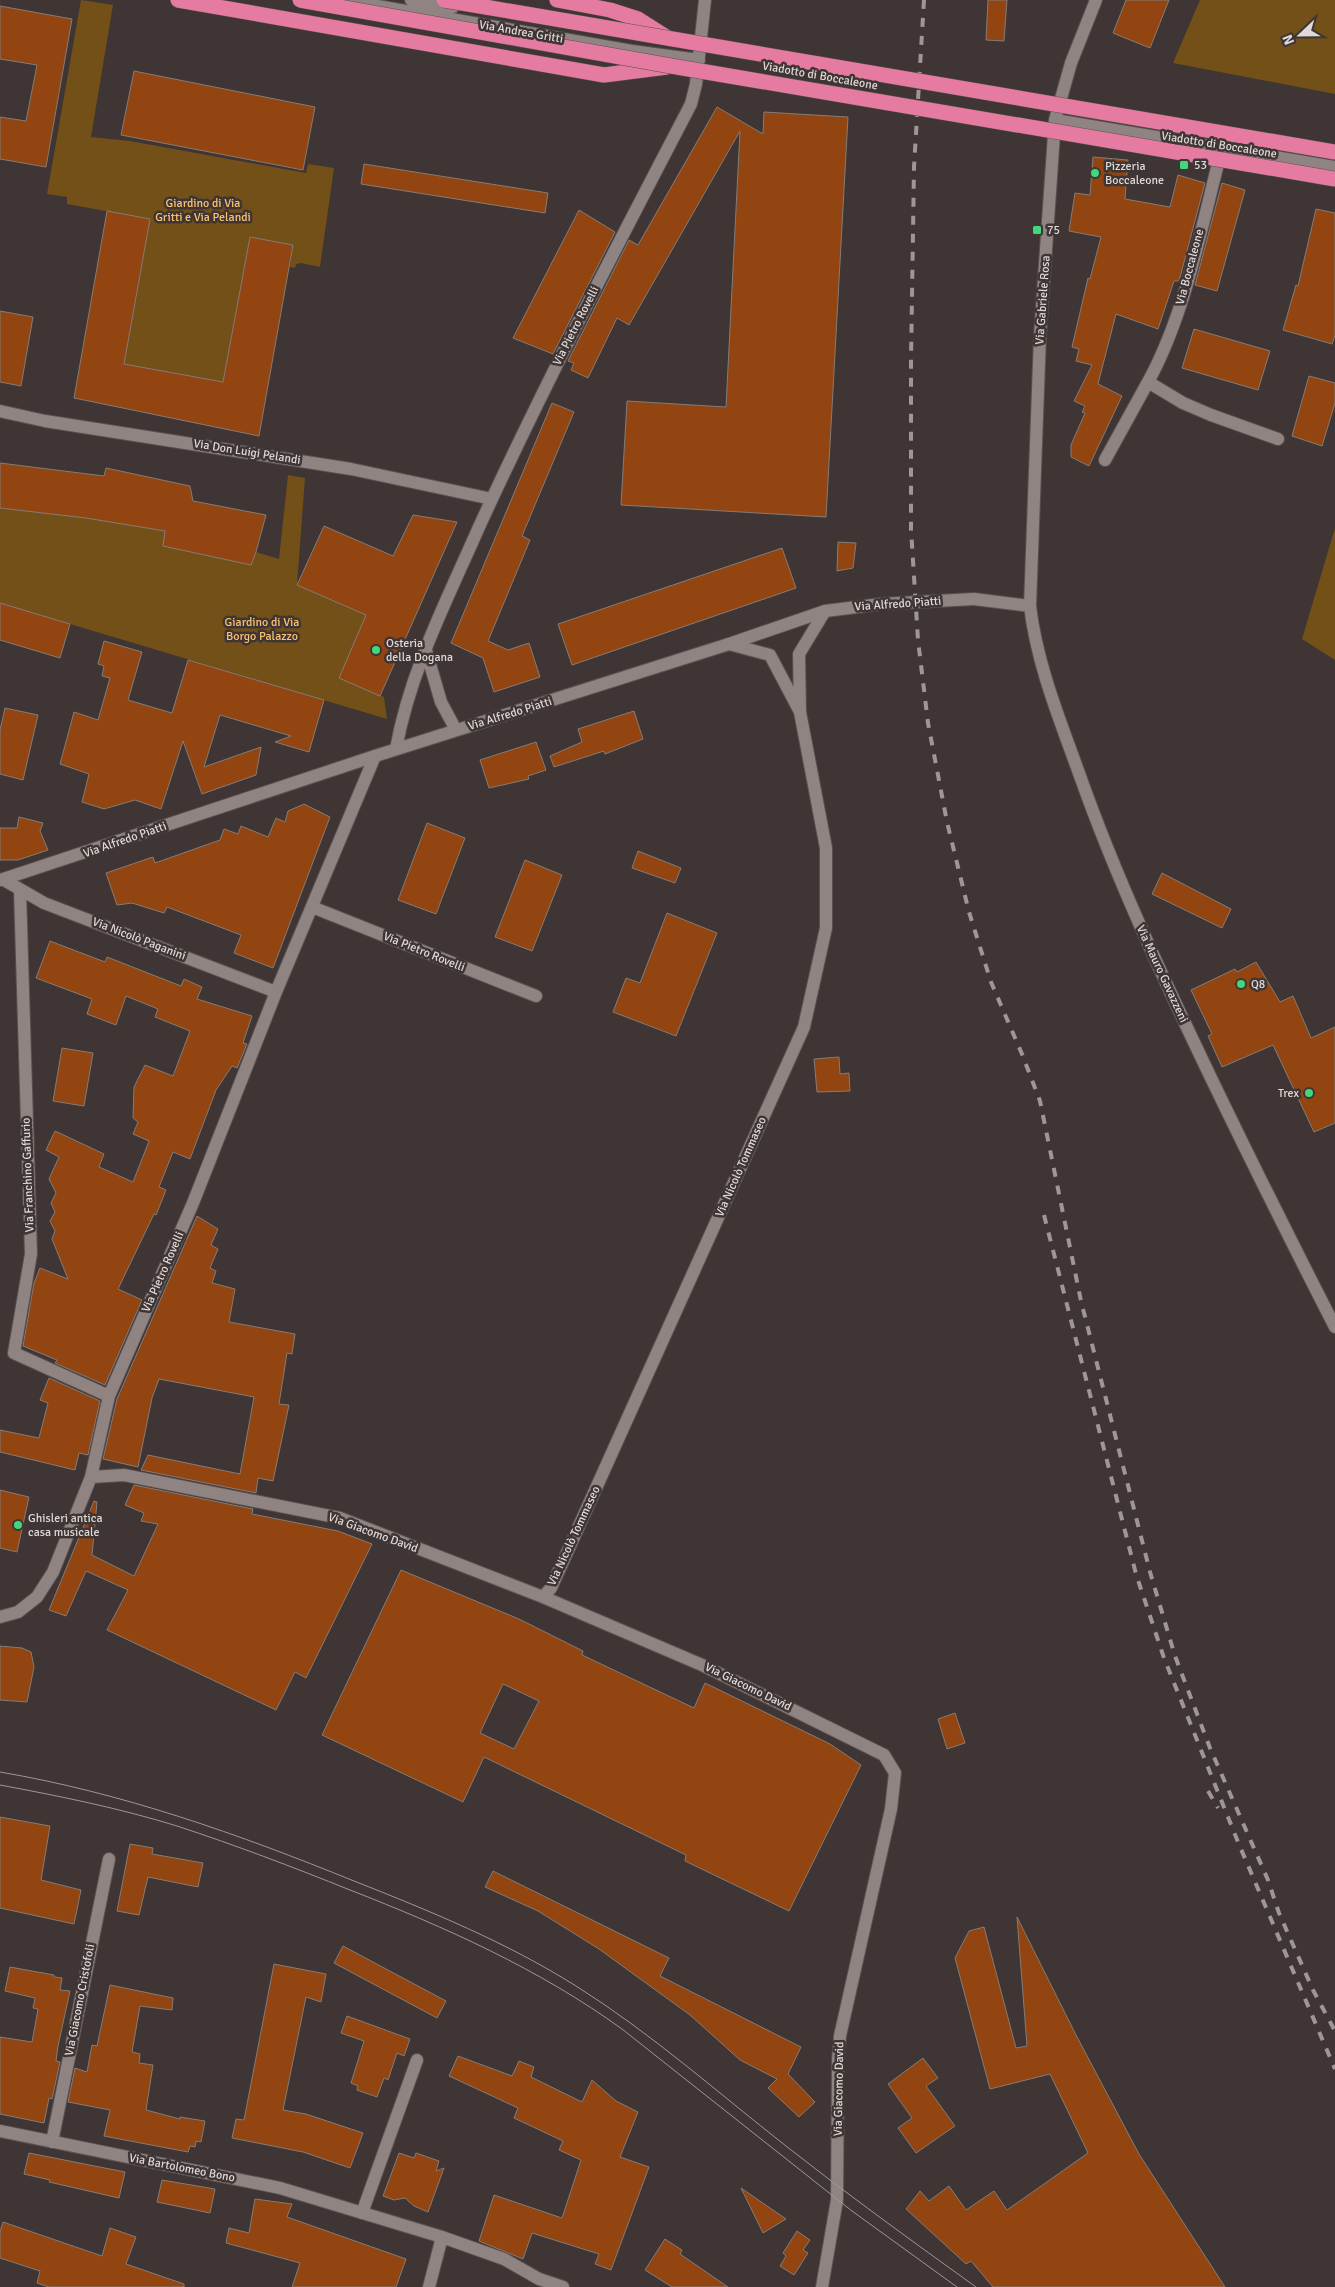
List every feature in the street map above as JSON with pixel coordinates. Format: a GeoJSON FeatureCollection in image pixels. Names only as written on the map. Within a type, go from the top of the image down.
{"type":"FeatureCollection","features":[{"type":"Feature","properties":{"kind":"highway"},"geometry":{"type":"LineString","coordinates":[[178,0],[604,75],[671,66]]}},
{"type":"Feature","properties":{"kind":"highway","name":"Viadotto di Boccaleone"},"geometry":{"type":"LineString","coordinates":[[300,0],[1335,180]]}},
{"type":"Feature","properties":{"kind":"highway","name":"Viadotto di Boccaleone"},"geometry":{"type":"LineString","coordinates":[[444,0],[1335,152]]}},
{"type":"Feature","properties":{"kind":"highway"},"geometry":{"type":"LineString","coordinates":[[557,0],[610,10],[638,19],[671,40]]}},
{"type":"Feature","properties":{"kind":"street","name":"Via Andrea Gritti"},"geometry":{"type":"LineString","coordinates":[[344,0],[632,51],[699,55]]}},
{"type":"Feature","properties":{"kind":"street","name":"Via Andrea Gritti"},"geometry":{"type":"LineString","coordinates":[[411,0],[699,55]]}},
{"type":"Feature","properties":{"kind":"street","name":"Via Pietro Rovelli"},"geometry":{"type":"LineString","coordinates":[[396,750],[402,716],[425,647],[492,499],[561,354],[691,104],[696,84],[704,0]]}},
{"type":"Feature","properties":{"kind":"street","name":"Via Gabriele Rosa"},"geometry":{"type":"LineString","coordinates":[[1030,606],[1040,336],[1055,120],[1072,64],[1096,0]]}},
{"type":"Feature","properties":{"kind":"street"},"geometry":{"type":"LineString","coordinates":[[1055,120],[1335,167]]}},
{"type":"Feature","properties":{"kind":"street","name":"Via Boccaleone"},"geometry":{"type":"LineString","coordinates":[[1105,460],[1164,353],[1183,294],[1222,148]]}},
{"type":"Feature","properties":{"kind":"street"},"geometry":{"type":"LineString","coordinates":[[1148,382],[1183,403],[1278,439]]}},
{"type":"Feature","properties":{"kind":"street","name":"Via Don Luigi Pelandi"},"geometry":{"type":"LineString","coordinates":[[0,411],[45,420],[351,469],[492,499]]}},
{"type":"Feature","properties":{"kind":"street","name":"Via Alfredo Piatti"},"geometry":{"type":"LineString","coordinates":[[2,880],[375,756],[729,644],[825,611],[881,604],[974,599],[1030,606]]}},
{"type":"Feature","properties":{"kind":"street","name":"Via Mauro Gavazzeni"},"geometry":{"type":"LineString","coordinates":[[1030,606],[1034,640],[1044,673],[1094,815],[1149,950],[1262,1185],[1335,1327]]}},
{"type":"Feature","properties":{"kind":"street","name":"Via Nicolò Tommaseo"},"geometry":{"type":"LineString","coordinates":[[543,1597],[555,1579],[804,1027],[826,928],[826,848],[800,712],[799,654],[825,611]]}},
{"type":"Feature","properties":{"kind":"street","name":"Via Nicolò Tommaseo"},"geometry":{"type":"LineString","coordinates":[[729,644],[770,655],[800,712]]}},
{"type":"Feature","properties":{"kind":"street"},"geometry":{"type":"LineString","coordinates":[[425,647],[441,702],[456,730]]}},
{"type":"Feature","properties":{"kind":"street","name":"Via Pietro Rovelli"},"geometry":{"type":"LineString","coordinates":[[0,1617],[18,1612],[37,1597],[53,1572],[91,1477],[109,1396],[193,1203],[276,992],[375,756]]}},
{"type":"Feature","properties":{"kind":"street","name":"Via Nicolò Paganini"},"geometry":{"type":"LineString","coordinates":[[2,880],[44,903],[276,992]]}},
{"type":"Feature","properties":{"kind":"street","name":"Via Franchino Gaffurio"},"geometry":{"type":"LineString","coordinates":[[20,891],[31,1254],[14,1353],[109,1396]]}},
{"type":"Feature","properties":{"kind":"street","name":"Via Pietro Rovelli"},"geometry":{"type":"LineString","coordinates":[[312,907],[536,996]]}},
{"type":"Feature","properties":{"kind":"street","name":"Via Giacomo David"},"geometry":{"type":"LineString","coordinates":[[91,1477],[124,1475],[340,1518],[543,1597],[702,1665],[884,1755],[895,1773],[891,1809],[840,2036],[838,2061],[838,2200],[822,2287]]}},
{"type":"Feature","properties":{"kind":"street","name":"Via Giacomo Cristofoli"},"geometry":{"type":"LineString","coordinates":[[52,2142],[109,1858]]}},
{"type":"Feature","properties":{"kind":"street"},"geometry":{"type":"LineString","coordinates":[[362,2213],[417,2060]]}},
{"type":"Feature","properties":{"kind":"street","name":"Via Bartolomeo Bono"},"geometry":{"type":"LineString","coordinates":[[0,2131],[280,2188],[442,2237],[504,2259],[539,2279],[563,2287]]}},
{"type":"Feature","properties":{"kind":"street"},"geometry":{"type":"LineString","coordinates":[[429,2287],[442,2237]]}},
{"type":"Feature","properties":{"kind":"green space","name":"Giardino di Via Gritti e Via Pelandi"},"geometry":{"type":"Polygon","coordinates":[[[81,0],[113,5],[91,137],[130,141],[306,173],[308,164],[334,168],[320,267],[301,263],[296,264],[295,268],[290,267],[293,245],[250,237],[223,382],[124,364],[150,219],[67,204],[67,197],[47,194],[81,0]]]}},
{"type":"Feature","properties":{"kind":"green space"},"geometry":{"type":"Polygon","coordinates":[[[1200,0],[1335,0],[1335,94],[1173,63],[1200,0]]]}},
{"type":"Feature","properties":{"kind":"green space","name":"Giardino di Via Borgo Palazzo"},"geometry":{"type":"Polygon","coordinates":[[[288,475],[305,478],[297,585],[366,615],[367,620],[339,678],[384,697],[387,719],[0,603],[0,508],[85,517],[165,531],[251,565],[256,552],[279,559],[288,475]]]}},
{"type":"Feature","properties":{"kind":"green space"},"geometry":{"type":"Polygon","coordinates":[[[1335,528],[1335,660],[1302,639],[1335,528]]]}},
{"type":"Feature","properties":{"kind":"building"},"geometry":{"type":"Polygon","coordinates":[[[988,0],[1007,0],[1004,41],[986,40],[988,0]]]}},
{"type":"Feature","properties":{"kind":"building"},"geometry":{"type":"Polygon","coordinates":[[[1126,0],[1169,0],[1150,48],[1113,33],[1126,0]]]}},
{"type":"Feature","properties":{"kind":"building"},"geometry":{"type":"Polygon","coordinates":[[[0,6],[72,19],[46,167],[0,159],[0,117],[26,121],[37,65],[0,59],[0,6]]]}},
{"type":"Feature","properties":{"kind":"building"},"geometry":{"type":"Polygon","coordinates":[[[134,71],[315,107],[303,170],[121,135],[134,71]]]}},
{"type":"Feature","properties":{"kind":"building"},"geometry":{"type":"Polygon","coordinates":[[[717,107],[763,134],[764,112],[848,117],[826,517],[621,505],[627,401],[726,407],[740,131],[629,325],[617,318],[588,378],[571,370],[574,363],[568,361],[629,240],[638,245],[717,107]]]}},
{"type":"Feature","properties":{"kind":"building"},"geometry":{"type":"Polygon","coordinates":[[[1093,157],[1128,160],[1125,199],[1170,207],[1178,175],[1205,183],[1179,281],[1174,281],[1158,329],[1116,314],[1098,384],[1122,396],[1089,466],[1071,457],[1071,445],[1085,413],[1082,412],[1085,406],[1074,401],[1092,365],[1076,361],[1079,349],[1072,347],[1088,278],[1090,279],[1101,237],[1069,231],[1075,193],[1090,195],[1093,157]]]}},
{"type":"Feature","properties":{"kind":"building"},"geometry":{"type":"Polygon","coordinates":[[[364,164],[548,193],[545,213],[361,184],[364,164]]]}},
{"type":"Feature","properties":{"kind":"building"},"geometry":{"type":"Polygon","coordinates":[[[1222,183],[1245,190],[1217,291],[1195,285],[1222,183]]]}},
{"type":"Feature","properties":{"kind":"building"},"geometry":{"type":"Polygon","coordinates":[[[1316,209],[1335,213],[1335,335],[1332,344],[1283,330],[1296,285],[1298,286],[1316,209]]]}},
{"type":"Feature","properties":{"kind":"building"},"geometry":{"type":"Polygon","coordinates":[[[579,210],[615,232],[553,354],[513,338],[579,210]]]}},
{"type":"Feature","properties":{"kind":"building"},"geometry":{"type":"Polygon","coordinates":[[[107,211],[150,219],[124,364],[223,382],[250,237],[293,245],[259,436],[74,398],[107,211]]]}},
{"type":"Feature","properties":{"kind":"building"},"geometry":{"type":"Polygon","coordinates":[[[0,311],[33,317],[21,386],[0,382],[0,311]]]}},
{"type":"Feature","properties":{"kind":"building"},"geometry":{"type":"Polygon","coordinates":[[[1194,329],[1270,351],[1258,390],[1182,368],[1194,329]]]}},
{"type":"Feature","properties":{"kind":"building"},"geometry":{"type":"Polygon","coordinates":[[[1309,376],[1335,383],[1335,403],[1322,446],[1292,436],[1309,376]]]}},
{"type":"Feature","properties":{"kind":"building"},"geometry":{"type":"Polygon","coordinates":[[[552,403],[574,412],[522,536],[530,540],[488,641],[508,650],[529,643],[540,677],[494,692],[483,658],[451,643],[552,403]]]}},
{"type":"Feature","properties":{"kind":"building"},"geometry":{"type":"Polygon","coordinates":[[[0,463],[104,476],[106,468],[190,486],[193,501],[266,515],[251,565],[163,546],[165,531],[86,518],[0,508],[0,463]]]}},
{"type":"Feature","properties":{"kind":"building"},"geometry":{"type":"Polygon","coordinates":[[[413,515],[457,522],[380,696],[339,678],[366,615],[297,585],[324,526],[393,556],[413,515]]]}},
{"type":"Feature","properties":{"kind":"building"},"geometry":{"type":"Polygon","coordinates":[[[838,542],[856,543],[853,568],[837,571],[838,542]]]}},
{"type":"Feature","properties":{"kind":"building"},"geometry":{"type":"Polygon","coordinates":[[[782,548],[796,588],[572,665],[558,624],[782,548]]]}},
{"type":"Feature","properties":{"kind":"building"},"geometry":{"type":"Polygon","coordinates":[[[0,603],[70,624],[60,658],[0,640],[0,603]]]}},
{"type":"Feature","properties":{"kind":"building"},"geometry":{"type":"Polygon","coordinates":[[[104,641],[142,652],[128,700],[172,713],[188,660],[324,700],[309,752],[275,742],[291,736],[220,715],[204,767],[261,747],[256,775],[202,794],[183,741],[161,809],[135,800],[104,809],[82,802],[89,774],[60,764],[74,712],[98,720],[110,678],[102,676],[104,666],[98,664],[104,641]]]}},
{"type":"Feature","properties":{"kind":"building"},"geometry":{"type":"Polygon","coordinates":[[[5,708],[38,715],[23,780],[0,774],[0,730],[5,708]]]}},
{"type":"Feature","properties":{"kind":"building"},"geometry":{"type":"Polygon","coordinates":[[[634,711],[643,739],[605,754],[604,751],[554,767],[550,756],[582,742],[578,729],[634,711]]]}},
{"type":"Feature","properties":{"kind":"building"},"geometry":{"type":"Polygon","coordinates":[[[536,742],[546,770],[528,776],[529,779],[489,788],[480,760],[536,742]]]}},
{"type":"Feature","properties":{"kind":"building"},"geometry":{"type":"Polygon","coordinates":[[[304,804],[330,817],[273,968],[234,953],[241,935],[167,907],[164,913],[132,903],[117,905],[106,873],[153,857],[155,863],[220,840],[224,829],[238,834],[241,826],[268,837],[276,818],[285,822],[288,811],[304,804]]]}},
{"type":"Feature","properties":{"kind":"building"},"geometry":{"type":"Polygon","coordinates":[[[19,817],[43,823],[40,831],[48,850],[18,860],[0,860],[0,828],[17,828],[19,817]]]}},
{"type":"Feature","properties":{"kind":"building"},"geometry":{"type":"Polygon","coordinates":[[[427,823],[465,838],[436,914],[398,900],[427,823]]]}},
{"type":"Feature","properties":{"kind":"building"},"geometry":{"type":"Polygon","coordinates":[[[638,851],[681,868],[675,883],[632,868],[638,851]]]}},
{"type":"Feature","properties":{"kind":"building"},"geometry":{"type":"Polygon","coordinates":[[[525,860],[562,875],[532,951],[495,937],[525,860]]]}},
{"type":"Feature","properties":{"kind":"building"},"geometry":{"type":"Polygon","coordinates":[[[1162,873],[1231,909],[1222,928],[1152,894],[1162,873]]]}},
{"type":"Feature","properties":{"kind":"building"},"geometry":{"type":"Polygon","coordinates":[[[667,913],[717,933],[676,1036],[613,1012],[626,978],[640,983],[667,913]]]}},
{"type":"Feature","properties":{"kind":"building"},"geometry":{"type":"Polygon","coordinates":[[[50,941],[105,962],[107,957],[181,986],[184,979],[202,987],[197,999],[252,1016],[243,1043],[247,1044],[237,1068],[232,1066],[216,1090],[190,1159],[173,1152],[159,1187],[166,1190],[156,1215],[154,1214],[118,1289],[142,1300],[105,1385],[55,1363],[57,1360],[23,1346],[34,1283],[40,1268],[68,1279],[52,1239],[55,1231],[50,1221],[55,1212],[51,1203],[56,1193],[49,1179],[59,1157],[46,1150],[55,1131],[104,1154],[99,1167],[133,1182],[149,1141],[133,1134],[138,1122],[133,1118],[134,1087],[145,1065],[173,1076],[190,1031],[155,1017],[158,1009],[126,996],[116,1025],[87,1014],[92,999],[36,978],[50,941]]]}},
{"type":"Feature","properties":{"kind":"building"},"geometry":{"type":"Polygon","coordinates":[[[1256,962],[1280,1002],[1293,996],[1311,1038],[1335,1027],[1335,1123],[1314,1132],[1273,1045],[1222,1067],[1208,1036],[1212,1034],[1191,990],[1235,969],[1237,972],[1256,962]]]}},
{"type":"Feature","properties":{"kind":"building"},"geometry":{"type":"Polygon","coordinates":[[[62,1048],[93,1053],[84,1106],[53,1101],[62,1048]]]}},
{"type":"Feature","properties":{"kind":"building"},"geometry":{"type":"Polygon","coordinates":[[[839,1057],[840,1074],[849,1073],[850,1091],[817,1092],[814,1059],[839,1057]]]}},
{"type":"Feature","properties":{"kind":"building"},"geometry":{"type":"Polygon","coordinates":[[[197,1216],[218,1229],[211,1245],[218,1249],[210,1268],[216,1271],[212,1283],[235,1289],[229,1322],[295,1334],[292,1354],[287,1353],[279,1404],[289,1405],[273,1481],[258,1478],[256,1493],[141,1470],[148,1455],[240,1474],[254,1397],[159,1379],[152,1398],[138,1467],[103,1459],[117,1399],[197,1216]]]}},
{"type":"Feature","properties":{"kind":"building"},"geometry":{"type":"Polygon","coordinates":[[[49,1378],[100,1401],[88,1455],[79,1453],[75,1470],[0,1452],[0,1430],[39,1438],[48,1403],[40,1400],[49,1378]]]}},
{"type":"Feature","properties":{"kind":"building"},"geometry":{"type":"Polygon","coordinates":[[[134,1485],[253,1509],[252,1514],[338,1531],[372,1544],[306,1678],[295,1672],[276,1710],[107,1630],[128,1590],[86,1571],[66,1616],[49,1610],[94,1501],[97,1502],[92,1555],[134,1576],[158,1524],[141,1521],[144,1513],[125,1505],[134,1485]]]}},
{"type":"Feature","properties":{"kind":"building"},"geometry":{"type":"Polygon","coordinates":[[[0,1490],[29,1497],[17,1552],[0,1548],[0,1490]]]}},
{"type":"Feature","properties":{"kind":"building"},"geometry":{"type":"Polygon","coordinates":[[[401,1570],[519,1619],[583,1651],[582,1655],[694,1708],[705,1683],[830,1744],[861,1765],[789,1911],[685,1861],[686,1855],[484,1757],[463,1802],[322,1735],[401,1570]],[[503,1684],[480,1733],[514,1749],[539,1701],[503,1684]]]}},
{"type":"Feature","properties":{"kind":"building"},"geometry":{"type":"Polygon","coordinates":[[[0,1646],[22,1648],[31,1652],[34,1667],[27,1702],[0,1700],[0,1646]]]}},
{"type":"Feature","properties":{"kind":"building"},"geometry":{"type":"Polygon","coordinates":[[[955,1713],[965,1743],[947,1749],[938,1719],[955,1713]]]}},
{"type":"Feature","properties":{"kind":"building"},"geometry":{"type":"Polygon","coordinates":[[[0,1817],[50,1826],[41,1880],[81,1890],[74,1924],[0,1908],[0,1817]]]}},
{"type":"Feature","properties":{"kind":"building"},"geometry":{"type":"Polygon","coordinates":[[[130,1844],[153,1848],[152,1854],[203,1863],[198,1887],[148,1877],[139,1915],[117,1911],[130,1844]]]}},
{"type":"Feature","properties":{"kind":"building"},"geometry":{"type":"Polygon","coordinates":[[[493,1871],[669,1958],[660,1976],[801,2047],[788,2074],[815,2102],[799,2117],[768,2088],[777,2079],[740,2060],[690,2015],[599,1949],[538,1911],[485,1887],[493,1871]]]}},
{"type":"Feature","properties":{"kind":"building"},"geometry":{"type":"Polygon","coordinates":[[[1017,1917],[1076,2035],[1139,2154],[1225,2287],[993,2287],[971,2261],[966,2264],[906,2209],[920,2191],[929,2201],[949,2186],[966,2210],[994,2191],[1007,2210],[1088,2153],[1050,2074],[990,2089],[955,1958],[969,1931],[984,1927],[1016,2048],[1027,2046],[1017,1917]]]}},
{"type":"Feature","properties":{"kind":"building"},"geometry":{"type":"Polygon","coordinates":[[[343,1946],[446,2001],[437,2018],[334,1963],[343,1946]]]}},
{"type":"Feature","properties":{"kind":"building"},"geometry":{"type":"Polygon","coordinates":[[[274,1964],[326,1974],[321,2002],[306,1997],[283,2110],[306,2114],[363,2133],[350,2168],[303,2152],[232,2138],[236,2119],[244,2120],[274,1964]]]}},
{"type":"Feature","properties":{"kind":"building"},"geometry":{"type":"Polygon","coordinates":[[[10,1967],[62,1978],[60,1990],[70,1991],[58,2046],[56,2061],[60,2062],[52,2099],[49,2098],[44,2123],[0,2114],[0,2037],[32,2042],[38,2009],[33,2008],[35,1998],[5,1991],[10,1967]]]}},
{"type":"Feature","properties":{"kind":"building"},"geometry":{"type":"Polygon","coordinates":[[[110,1985],[173,1998],[172,2010],[140,2006],[132,2052],[140,2054],[139,2063],[153,2065],[146,2110],[180,2119],[180,2117],[205,2121],[201,2142],[196,2141],[195,2147],[190,2146],[188,2152],[104,2136],[110,2110],[68,2102],[75,2068],[87,2072],[92,2045],[97,2046],[110,1985]]]}},
{"type":"Feature","properties":{"kind":"building"},"geometry":{"type":"Polygon","coordinates":[[[347,2016],[410,2039],[404,2056],[397,2053],[388,2080],[384,2078],[377,2097],[357,2090],[358,2086],[351,2083],[364,2041],[341,2033],[347,2016]]]}},
{"type":"Feature","properties":{"kind":"building"},"geometry":{"type":"Polygon","coordinates":[[[458,2056],[512,2076],[519,2061],[534,2067],[531,2077],[582,2102],[592,2080],[616,2101],[638,2112],[620,2157],[649,2167],[611,2270],[595,2264],[599,2254],[532,2233],[523,2259],[479,2241],[494,2195],[562,2218],[581,2160],[559,2150],[563,2141],[514,2118],[518,2108],[449,2076],[458,2056]]]}},
{"type":"Feature","properties":{"kind":"building"},"geometry":{"type":"Polygon","coordinates":[[[923,2058],[938,2078],[926,2086],[955,2126],[916,2153],[898,2128],[912,2118],[888,2084],[923,2058]]]}},
{"type":"Feature","properties":{"kind":"building"},"geometry":{"type":"Polygon","coordinates":[[[29,2153],[125,2172],[119,2198],[49,2182],[50,2180],[24,2174],[29,2153]]]}},
{"type":"Feature","properties":{"kind":"building"},"geometry":{"type":"Polygon","coordinates":[[[399,2153],[414,2158],[416,2153],[439,2161],[436,2171],[444,2168],[428,2212],[414,2206],[405,2198],[394,2200],[383,2196],[399,2153]]]}},
{"type":"Feature","properties":{"kind":"building"},"geometry":{"type":"Polygon","coordinates":[[[162,2180],[215,2189],[210,2213],[157,2202],[162,2180]]]}},
{"type":"Feature","properties":{"kind":"building"},"geometry":{"type":"Polygon","coordinates":[[[741,2188],[786,2219],[763,2233],[741,2188]]]}},
{"type":"Feature","properties":{"kind":"building"},"geometry":{"type":"Polygon","coordinates":[[[255,2199],[292,2204],[287,2217],[406,2259],[396,2287],[292,2287],[300,2263],[226,2243],[229,2228],[249,2233],[255,2199]]]}},
{"type":"Feature","properties":{"kind":"building"},"geometry":{"type":"Polygon","coordinates":[[[3,2222],[102,2256],[110,2228],[136,2237],[126,2264],[184,2284],[184,2287],[49,2287],[37,2283],[40,2271],[0,2258],[0,2232],[3,2222]]]}},
{"type":"Feature","properties":{"kind":"building"},"geometry":{"type":"Polygon","coordinates":[[[797,2231],[810,2240],[803,2250],[808,2253],[794,2275],[780,2266],[786,2256],[783,2253],[797,2231]]]}},
{"type":"Feature","properties":{"kind":"building"},"geometry":{"type":"Polygon","coordinates":[[[665,2239],[682,2250],[680,2254],[728,2287],[672,2287],[645,2270],[665,2239]]]}},
{"type":"Feature","properties":{"kind":"tram line"},"geometry":{"type":"LineString","coordinates":[[0,1772],[91,1791],[223,1831],[411,1904],[467,1928],[522,1955],[576,1986],[631,2023],[833,2182],[976,2287]]}},
{"type":"Feature","properties":{"kind":"tram line"},"geometry":{"type":"LineString","coordinates":[[0,1785],[67,1798],[133,1814],[177,1826],[264,1856],[456,1934],[525,1968],[590,2007],[622,2029],[852,2211],[957,2287]]}},
{"type":"Feature","properties":{"kind":"railway"},"geometry":{"type":"LineString","coordinates":[[924,0],[914,167],[911,529],[918,640],[928,723],[947,822],[969,912],[991,982],[1040,1101],[1081,1301],[1150,1572],[1175,1656],[1210,1748],[1268,1880],[1279,1913],[1313,1990],[1335,2031]]}},
{"type":"Feature","properties":{"kind":"railway"},"geometry":{"type":"LineString","coordinates":[[1044,1215],[1136,1574],[1164,1658],[1238,1842],[1335,2069]]}},
{"type":"Feature","properties":{"kind":"railway"},"geometry":{"type":"LineString","coordinates":[[1208,1791],[1218,1808]]}},
{"type":"Feature","properties":{"kind":"place","name":"53"},"geometry":{"type":"Point","coordinates":[1184,165]}},
{"type":"Feature","properties":{"kind":"place","name":"Pizzeria Boccaleone"},"geometry":{"type":"Point","coordinates":[1095,173]}},
{"type":"Feature","properties":{"kind":"place","name":"75"},"geometry":{"type":"Point","coordinates":[1037,230]}},
{"type":"Feature","properties":{"kind":"place","name":"Osteria della Dogana"},"geometry":{"type":"Point","coordinates":[376,650]}},
{"type":"Feature","properties":{"kind":"place","name":"Q8"},"geometry":{"type":"Point","coordinates":[1241,984]}},
{"type":"Feature","properties":{"kind":"place","name":"Trex"},"geometry":{"type":"Point","coordinates":[1309,1093]}},
{"type":"Feature","properties":{"kind":"place","name":"Ghisleri antica casa musicale"},"geometry":{"type":"Point","coordinates":[18,1525]}}]}
